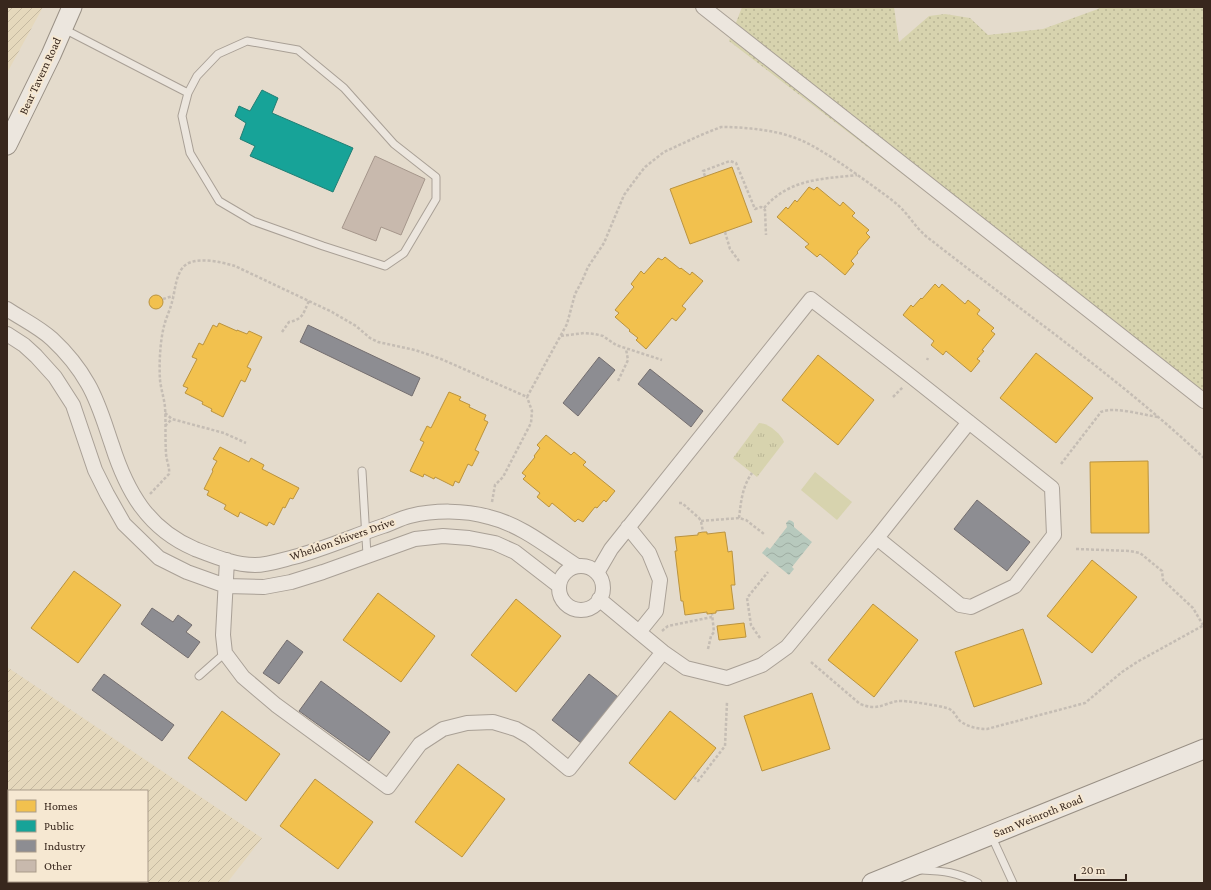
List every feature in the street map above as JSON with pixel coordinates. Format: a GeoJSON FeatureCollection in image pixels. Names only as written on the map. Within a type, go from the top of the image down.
{"type":"FeatureCollection","features":[{"type":"Feature","properties":{"kind":"street","name":"Bear Tavern Road"},"geometry":{"type":"LineString","coordinates":[[7,145],[72,7]]}},
{"type":"Feature","properties":{"kind":"street"},"geometry":{"type":"LineString","coordinates":[[703,7],[1204,401]]}},
{"type":"Feature","properties":{"kind":"street"},"geometry":{"type":"LineString","coordinates":[[597,573],[611,549],[628,527],[811,299],[1052,488],[1054,535],[1015,586],[971,607],[960,606],[877,538]]}},
{"type":"Feature","properties":{"kind":"street","name":"Wheldon Shivers Drive"},"geometry":{"type":"LineString","coordinates":[[7,309],[52,339],[77,367],[89,385],[102,415],[112,448],[124,477],[140,507],[173,537],[194,548],[227,560],[255,565],[305,554],[410,516],[431,513],[463,512],[490,517],[515,526],[533,536],[577,566]]}},
{"type":"Feature","properties":{"kind":"street","name":"Wheldon Shivers Drive"},"geometry":{"type":"LineString","coordinates":[[7,334],[24,345],[36,356],[55,377],[73,405],[95,470],[124,524],[159,558],[187,572],[226,586],[264,586],[291,582],[324,572],[414,538],[443,536],[469,538],[495,543],[515,552],[559,586]]}},
{"type":"Feature","properties":{"kind":"street"},"geometry":{"type":"LineString","coordinates":[[599,600],[663,652],[686,668],[727,678],[762,665],[787,647],[877,538],[969,422]]}},
{"type":"Feature","properties":{"kind":"street"},"geometry":{"type":"LineString","coordinates":[[628,527],[649,553],[660,580],[656,611],[639,632]]}},
{"type":"Feature","properties":{"kind":"street"},"geometry":{"type":"LineString","coordinates":[[227,560],[223,635],[226,653],[243,676],[276,705],[388,787],[420,744],[443,728],[467,722],[493,722],[516,729],[530,737],[569,769],[663,652]]}},
{"type":"Feature","properties":{"kind":"street"},"geometry":{"type":"LineString","coordinates":[[577,566],[584,566],[591,568],[597,573],[603,586],[602,593],[595,605],[582,610],[568,605],[563,600],[560,594],[559,586],[561,579],[570,569],[577,566]]}},
{"type":"Feature","properties":{"kind":"street","name":"Sam Weinroth Road"},"geometry":{"type":"LineString","coordinates":[[872,883],[1204,749]]}},
{"type":"Feature","properties":{"kind":"lane"},"geometry":{"type":"LineString","coordinates":[[62,28],[188,93]]}},
{"type":"Feature","properties":{"kind":"lane"},"geometry":{"type":"LineString","coordinates":[[247,41],[298,50],[344,88],[394,144],[436,177],[436,199],[404,253],[385,266],[253,221],[219,201],[190,153],[182,116],[188,93],[197,76],[218,54],[247,41]]}},
{"type":"Feature","properties":{"kind":"lane"},"geometry":{"type":"LineString","coordinates":[[362,471],[367,555]]}},
{"type":"Feature","properties":{"kind":"lane"},"geometry":{"type":"LineString","coordinates":[[198,676],[226,653]]}},
{"type":"Feature","properties":{"kind":"lane"},"geometry":{"type":"LineString","coordinates":[[991,835],[1013,883]]}},
{"type":"Feature","properties":{"kind":"lane"},"geometry":{"type":"LineString","coordinates":[[906,869],[956,873],[978,883]]}},
{"type":"Feature","properties":{"kind":"path"},"geometry":{"type":"LineString","coordinates":[[527,397],[547,358],[567,324],[575,294],[588,267],[600,252],[624,195],[645,167],[664,152],[700,135],[721,127],[745,128],[784,134],[799,140],[823,152],[857,175],[901,207],[926,236],[1096,366],[1174,430],[1204,458]]}},
{"type":"Feature","properties":{"kind":"path"},"geometry":{"type":"LineString","coordinates":[[705,176],[703,171],[730,161],[734,161],[738,166],[754,209],[761,207],[764,208],[774,198],[792,186],[810,180],[857,175]]}},
{"type":"Feature","properties":{"kind":"path"},"geometry":{"type":"LineString","coordinates":[[764,208],[766,234]]}},
{"type":"Feature","properties":{"kind":"path"},"geometry":{"type":"LineString","coordinates":[[725,232],[730,249],[739,261]]}},
{"type":"Feature","properties":{"kind":"path"},"geometry":{"type":"LineString","coordinates":[[149,494],[169,474],[166,454],[165,413],[160,380],[161,348],[164,326],[180,271],[184,266],[190,263],[206,261],[221,262],[235,266],[309,300],[356,326],[365,335],[378,342],[430,355],[460,366],[485,379],[527,397],[532,411],[531,424],[503,477],[495,485],[492,504]]}},
{"type":"Feature","properties":{"kind":"path"},"geometry":{"type":"LineString","coordinates":[[163,300],[173,296]]}},
{"type":"Feature","properties":{"kind":"path"},"geometry":{"type":"LineString","coordinates":[[282,332],[289,322],[300,319],[309,300]]}},
{"type":"Feature","properties":{"kind":"path"},"geometry":{"type":"LineString","coordinates":[[561,336],[584,333],[595,334],[603,336],[616,345],[662,360]]}},
{"type":"Feature","properties":{"kind":"path"},"geometry":{"type":"LineString","coordinates":[[618,381],[628,360],[625,348]]}},
{"type":"Feature","properties":{"kind":"path"},"geometry":{"type":"LineString","coordinates":[[893,397],[904,386]]}},
{"type":"Feature","properties":{"kind":"path"},"geometry":{"type":"LineString","coordinates":[[1061,464],[1101,412],[1105,410],[1119,410],[1158,417]]}},
{"type":"Feature","properties":{"kind":"path"},"geometry":{"type":"LineString","coordinates":[[165,413],[172,419],[224,433],[246,443]]}},
{"type":"Feature","properties":{"kind":"path"},"geometry":{"type":"LineString","coordinates":[[165,426],[172,419]]}},
{"type":"Feature","properties":{"kind":"path"},"geometry":{"type":"LineString","coordinates":[[739,518],[745,486],[752,473]]}},
{"type":"Feature","properties":{"kind":"path"},"geometry":{"type":"LineString","coordinates":[[678,503],[682,503],[699,518],[703,532]]}},
{"type":"Feature","properties":{"kind":"path"},"geometry":{"type":"LineString","coordinates":[[701,521],[739,518],[746,520],[764,534]]}},
{"type":"Feature","properties":{"kind":"path"},"geometry":{"type":"LineString","coordinates":[[811,662],[860,704],[867,707],[875,708],[900,701],[949,708],[960,721],[969,726],[978,729],[987,729],[1086,703],[1136,662],[1204,625],[1193,608],[1163,580],[1162,572],[1140,553],[1130,551],[1076,549]]}},
{"type":"Feature","properties":{"kind":"path"},"geometry":{"type":"LineString","coordinates":[[760,638],[751,625],[747,598],[768,572]]}},
{"type":"Feature","properties":{"kind":"path"},"geometry":{"type":"LineString","coordinates":[[662,631],[668,626],[674,624],[712,616],[714,632],[711,636],[708,649]]}},
{"type":"Feature","properties":{"kind":"path"},"geometry":{"type":"LineString","coordinates":[[694,777],[698,780],[725,746],[727,702]]}},
{"type":"Feature","properties":{"kind":"shaded area"},"geometry":{"type":"Polygon","coordinates":[[[7,7],[43,7],[7,73],[7,7]]]}},
{"type":"Feature","properties":{"kind":"shaded area"},"geometry":{"type":"Polygon","coordinates":[[[7,667],[262,838],[227,883],[7,883],[7,667]]]}},
{"type":"Feature","properties":{"kind":"green space"},"geometry":{"type":"Polygon","coordinates":[[[742,7],[894,7],[899,42],[929,16],[945,14],[970,18],[988,35],[1043,29],[1100,7],[1204,7],[1204,405],[729,41],[742,7]]]}},
{"type":"Feature","properties":{"kind":"green space"},"geometry":{"type":"Polygon","coordinates":[[[759,423],[763,423],[774,430],[784,442],[757,477],[733,458],[759,423]]]}},
{"type":"Feature","properties":{"kind":"green space"},"geometry":{"type":"Polygon","coordinates":[[[815,472],[852,502],[837,520],[801,490],[815,472]]]}},
{"type":"Feature","properties":{"kind":"water"},"geometry":{"type":"Polygon","coordinates":[[[789,520],[794,523],[794,527],[812,542],[792,567],[794,569],[789,575],[762,553],[767,547],[770,549],[787,527],[786,523],[789,520]]]}},
{"type":"Feature","properties":{"kind":"building: Homes"},"geometry":{"type":"Polygon","coordinates":[[[732,167],[752,222],[690,244],[670,189],[732,167]]]}},
{"type":"Feature","properties":{"kind":"building: Homes"},"geometry":{"type":"Polygon","coordinates":[[[809,187],[814,190],[817,187],[840,206],[843,202],[855,213],[852,216],[869,230],[866,233],[870,237],[851,261],[854,264],[845,275],[820,254],[817,257],[805,247],[809,244],[777,217],[786,207],[788,209],[795,200],[797,202],[809,187]]]}},
{"type":"Feature","properties":{"kind":"building: Homes"},"geometry":{"type":"Polygon","coordinates":[[[665,257],[680,269],[681,268],[690,275],[692,272],[703,281],[682,306],[686,309],[676,321],[672,318],[646,349],[636,340],[638,338],[615,317],[619,313],[615,310],[634,287],[631,284],[641,271],[644,274],[658,258],[662,260],[665,257]]]}},
{"type":"Feature","properties":{"kind":"building: Homes"},"geometry":{"type":"Polygon","coordinates":[[[935,284],[939,288],[942,284],[965,304],[968,300],[980,310],[977,314],[994,328],[991,331],[995,334],[982,350],[984,351],[977,359],[980,361],[971,372],[946,351],[943,355],[931,345],[934,341],[903,315],[911,305],[913,307],[921,298],[922,299],[935,284]]]}},
{"type":"Feature","properties":{"kind":"building: Homes"},"geometry":{"type":"Polygon","coordinates":[[[153,295],[159,295],[163,299],[163,305],[159,309],[153,309],[149,305],[149,299],[153,295]]]}},
{"type":"Feature","properties":{"kind":"building: Homes"},"geometry":{"type":"Polygon","coordinates":[[[219,323],[237,331],[247,334],[249,331],[262,337],[247,367],[251,369],[245,382],[241,380],[223,417],[211,411],[212,409],[202,404],[203,402],[185,393],[188,388],[183,386],[197,359],[192,357],[199,343],[203,345],[213,325],[217,327],[219,323]]]}},
{"type":"Feature","properties":{"kind":"building: Homes"},"geometry":{"type":"Polygon","coordinates":[[[1036,353],[1093,398],[1056,443],[1000,398],[1036,353]]]}},
{"type":"Feature","properties":{"kind":"building: Homes"},"geometry":{"type":"Polygon","coordinates":[[[818,355],[874,400],[838,445],[782,400],[818,355]]]}},
{"type":"Feature","properties":{"kind":"building: Homes"},"geometry":{"type":"Polygon","coordinates":[[[449,392],[461,397],[459,400],[470,405],[469,407],[486,415],[484,420],[488,422],[475,450],[479,452],[472,466],[468,464],[459,483],[455,481],[453,486],[435,477],[434,479],[424,474],[423,477],[410,471],[424,442],[420,440],[427,426],[431,428],[449,392]]]}},
{"type":"Feature","properties":{"kind":"building: Homes"},"geometry":{"type":"Polygon","coordinates":[[[546,435],[571,455],[574,452],[586,462],[583,465],[615,491],[606,502],[604,500],[597,508],[595,507],[583,522],[578,519],[575,522],[552,503],[549,507],[537,497],[540,493],[523,479],[526,476],[522,473],[535,457],[534,456],[540,448],[537,445],[546,435]]]}},
{"type":"Feature","properties":{"kind":"building: Homes"},"geometry":{"type":"Polygon","coordinates":[[[220,447],[249,462],[251,458],[264,465],[262,469],[299,488],[293,499],[290,498],[285,508],[283,507],[274,525],[269,522],[267,526],[240,512],[238,517],[224,509],[226,505],[207,495],[209,491],[204,489],[217,461],[213,459],[220,447]]]}},
{"type":"Feature","properties":{"kind":"building: Homes"},"geometry":{"type":"Polygon","coordinates":[[[1148,461],[1149,533],[1091,533],[1090,462],[1148,461]]]}},
{"type":"Feature","properties":{"kind":"building: Homes"},"geometry":{"type":"Polygon","coordinates":[[[707,532],[707,534],[725,532],[728,552],[732,551],[735,585],[731,585],[734,609],[716,611],[716,613],[707,614],[707,612],[685,615],[683,601],[681,601],[675,551],[677,551],[675,537],[698,535],[698,533],[707,532]]]}},
{"type":"Feature","properties":{"kind":"building: Homes"},"geometry":{"type":"Polygon","coordinates":[[[1092,560],[1137,597],[1092,653],[1047,616],[1092,560]]]}},
{"type":"Feature","properties":{"kind":"building: Homes"},"geometry":{"type":"Polygon","coordinates":[[[74,571],[121,605],[78,663],[31,628],[74,571]]]}},
{"type":"Feature","properties":{"kind":"building: Homes"},"geometry":{"type":"Polygon","coordinates":[[[378,593],[435,636],[401,682],[343,640],[378,593]]]}},
{"type":"Feature","properties":{"kind":"building: Homes"},"geometry":{"type":"Polygon","coordinates":[[[516,599],[561,636],[516,692],[471,655],[516,599]]]}},
{"type":"Feature","properties":{"kind":"building: Homes"},"geometry":{"type":"Polygon","coordinates":[[[873,604],[918,640],[874,697],[828,660],[873,604]]]}},
{"type":"Feature","properties":{"kind":"building: Homes"},"geometry":{"type":"Polygon","coordinates":[[[744,623],[746,637],[719,640],[717,626],[744,623]]]}},
{"type":"Feature","properties":{"kind":"building: Homes"},"geometry":{"type":"Polygon","coordinates":[[[1023,629],[1042,684],[974,707],[955,652],[1023,629]]]}},
{"type":"Feature","properties":{"kind":"building: Homes"},"geometry":{"type":"Polygon","coordinates":[[[812,693],[830,749],[762,771],[744,716],[812,693]]]}},
{"type":"Feature","properties":{"kind":"building: Homes"},"geometry":{"type":"Polygon","coordinates":[[[222,711],[280,754],[246,801],[188,758],[222,711]]]}},
{"type":"Feature","properties":{"kind":"building: Homes"},"geometry":{"type":"Polygon","coordinates":[[[670,711],[716,748],[675,800],[629,763],[670,711]]]}},
{"type":"Feature","properties":{"kind":"building: Homes"},"geometry":{"type":"Polygon","coordinates":[[[458,764],[505,799],[462,857],[415,822],[458,764]]]}},
{"type":"Feature","properties":{"kind":"building: Homes"},"geometry":{"type":"Polygon","coordinates":[[[315,779],[373,822],[338,869],[280,826],[315,779]]]}},
{"type":"Feature","properties":{"kind":"building: Public"},"geometry":{"type":"Polygon","coordinates":[[[262,90],[278,98],[272,113],[353,148],[333,192],[250,156],[255,146],[240,139],[246,123],[235,116],[239,106],[250,111],[262,90]]]}},
{"type":"Feature","properties":{"kind":"building: Industry"},"geometry":{"type":"Polygon","coordinates":[[[308,325],[420,378],[412,396],[300,342],[308,325]]]}},
{"type":"Feature","properties":{"kind":"building: Industry"},"geometry":{"type":"Polygon","coordinates":[[[599,357],[615,370],[578,416],[563,403],[599,357]]]}},
{"type":"Feature","properties":{"kind":"building: Industry"},"geometry":{"type":"Polygon","coordinates":[[[650,369],[703,411],[691,427],[638,384],[650,369]]]}},
{"type":"Feature","properties":{"kind":"building: Industry"},"geometry":{"type":"Polygon","coordinates":[[[977,500],[1030,542],[1007,571],[954,529],[977,500]]]}},
{"type":"Feature","properties":{"kind":"building: Industry"},"geometry":{"type":"Polygon","coordinates":[[[152,608],[173,622],[178,615],[192,625],[186,632],[200,642],[188,658],[141,624],[152,608]]]}},
{"type":"Feature","properties":{"kind":"building: Industry"},"geometry":{"type":"Polygon","coordinates":[[[287,640],[303,652],[279,684],[263,673],[287,640]]]}},
{"type":"Feature","properties":{"kind":"building: Industry"},"geometry":{"type":"Polygon","coordinates":[[[104,674],[174,725],[162,741],[92,690],[104,674]]]}},
{"type":"Feature","properties":{"kind":"building: Industry"},"geometry":{"type":"Polygon","coordinates":[[[589,674],[618,697],[581,743],[552,720],[589,674]]]}},
{"type":"Feature","properties":{"kind":"building: Industry"},"geometry":{"type":"Polygon","coordinates":[[[321,681],[390,732],[369,761],[299,711],[321,681]]]}},
{"type":"Feature","properties":{"kind":"building: Other"},"geometry":{"type":"Polygon","coordinates":[[[375,156],[425,179],[401,235],[381,227],[376,241],[342,228],[375,156]]]}}]}
